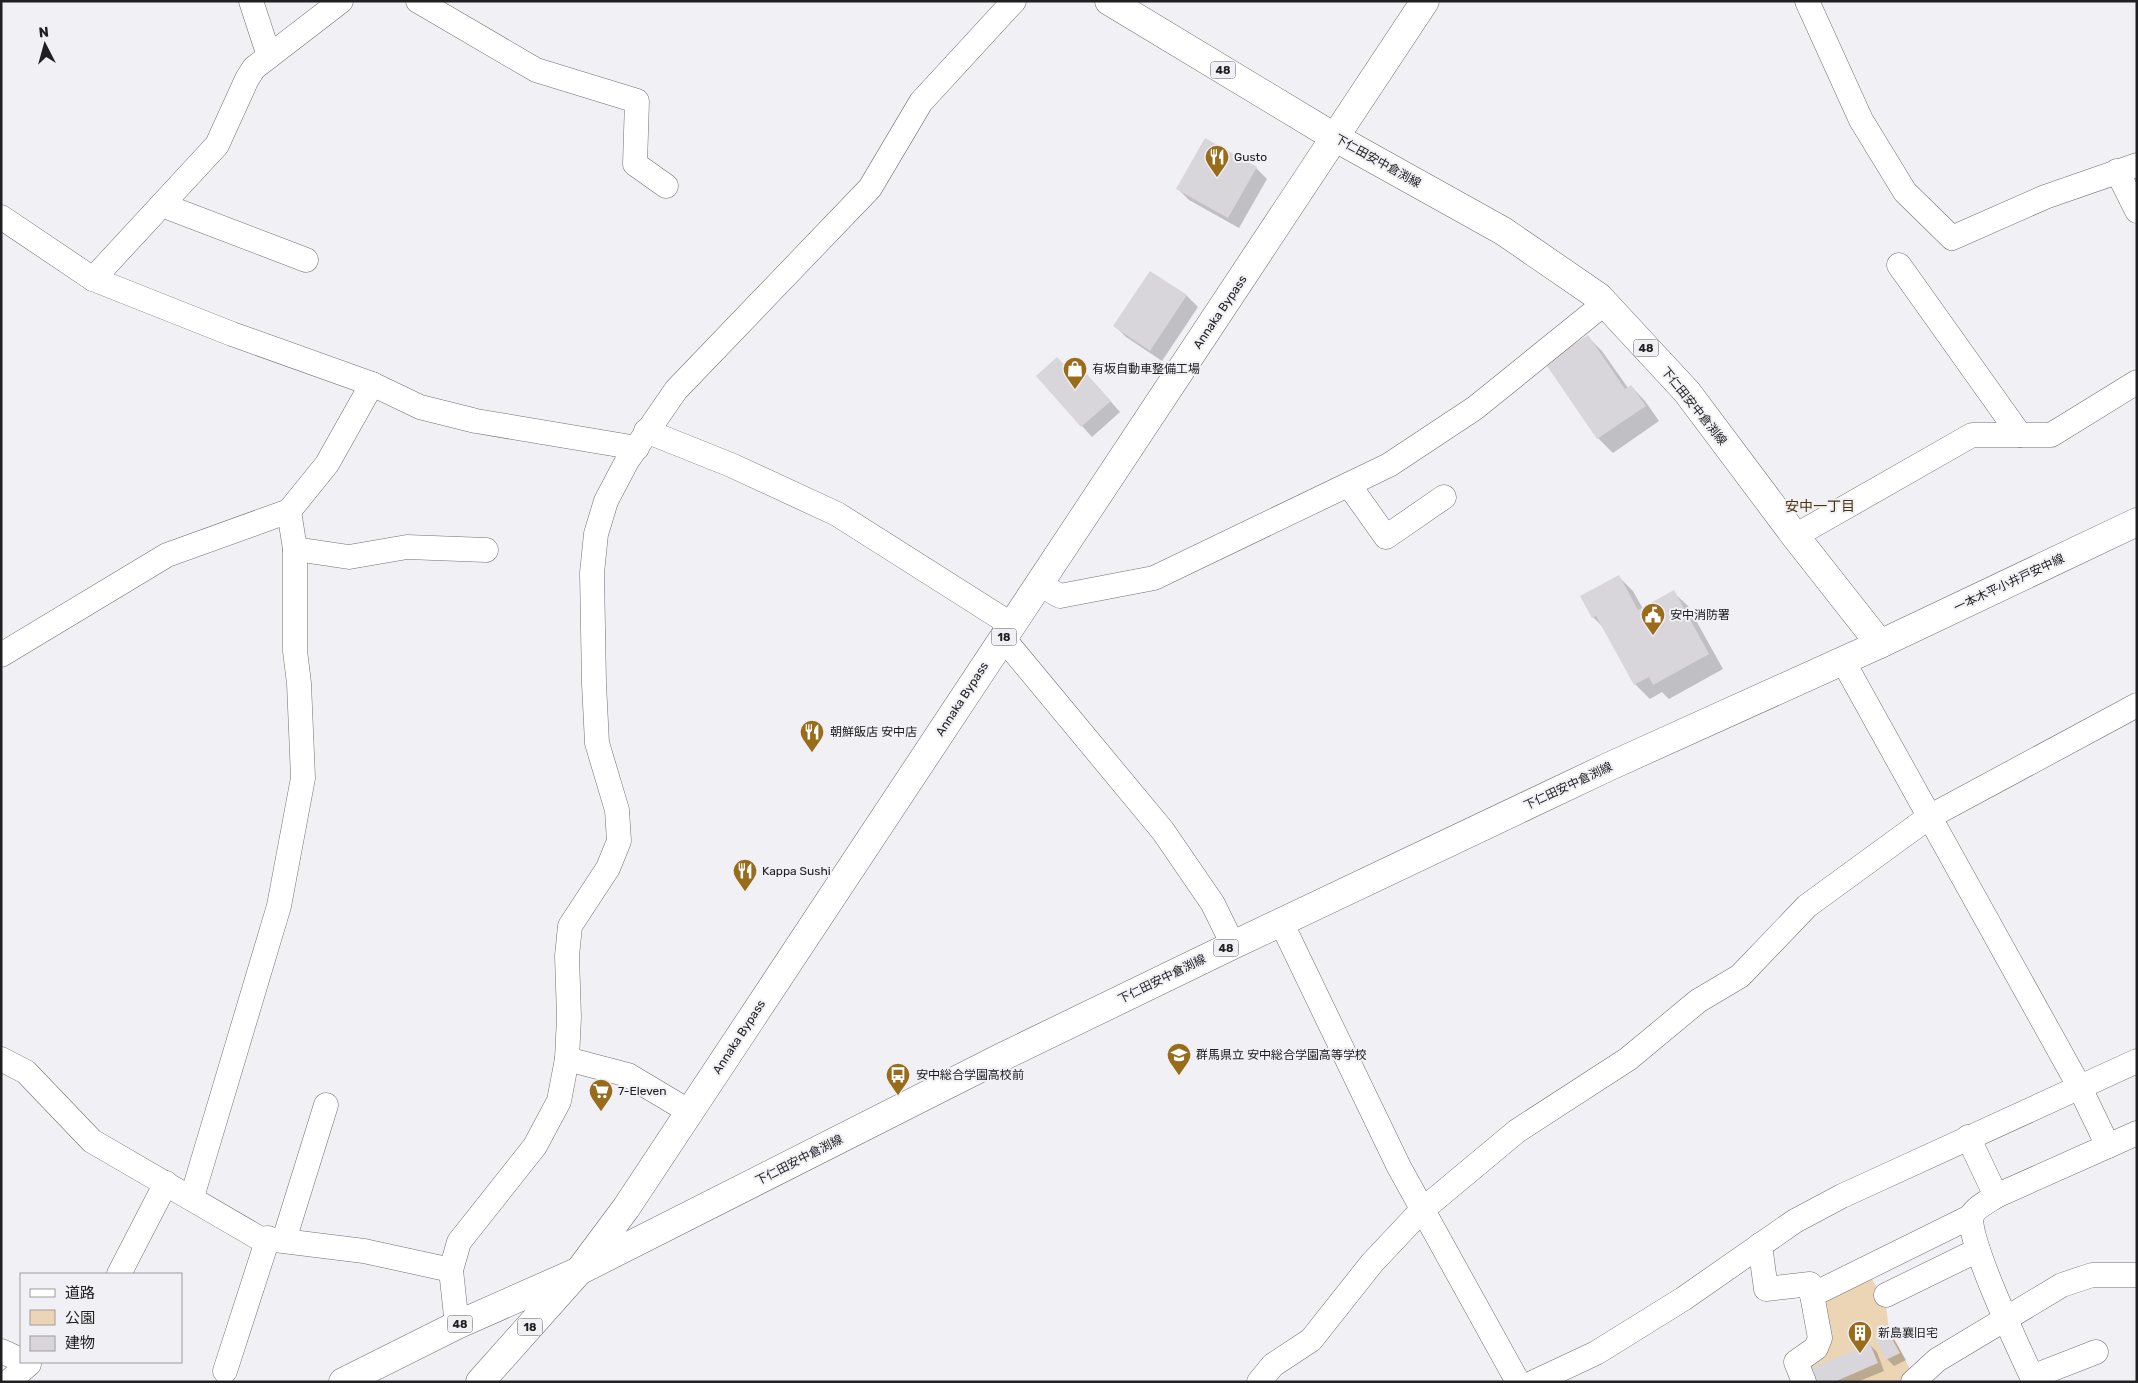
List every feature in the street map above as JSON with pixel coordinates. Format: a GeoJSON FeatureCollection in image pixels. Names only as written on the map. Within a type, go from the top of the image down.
{"type":"FeatureCollection","features":[{"type":"Feature","properties":{"kind":"main road","name":"下仁田安中倉渕線"},"geometry":{"type":"LineString","coordinates":[[344,1382],[457,1325],[580,1271],[993,1062],[1233,945],[1608,767],[1880,644],[1795,536],[1687,392],[1600,297],[1503,231],[1336,138],[1109,1]]}},
{"type":"Feature","properties":{"kind":"main road","name":"Annaka Bypass"},"geometry":{"type":"LineString","coordinates":[[580,1271],[626,1208],[690,1112],[1426,1]]}},
{"type":"Feature","properties":{"kind":"main road","name":"一本木平小井戸安中線"},"geometry":{"type":"LineString","coordinates":[[1880,644],[2137,522]]}},
{"type":"Feature","properties":{"kind":"main road","name":"18"},"geometry":{"type":"LineString","coordinates":[[480,1382],[580,1271]]}},
{"type":"Feature","properties":{"kind":"street"},"geometry":{"type":"LineString","coordinates":[[251,1],[269,56]]}},
{"type":"Feature","properties":{"kind":"street"},"geometry":{"type":"LineString","coordinates":[[93,279],[217,145],[247,79],[254,68],[341,1]]}},
{"type":"Feature","properties":{"kind":"street"},"geometry":{"type":"LineString","coordinates":[[418,1],[536,70],[637,101],[635,164],[666,186]]}},
{"type":"Feature","properties":{"kind":"street"},"geometry":{"type":"LineString","coordinates":[[457,1325],[451,1270],[458,1242],[535,1146],[559,1101],[567,1059],[569,1018],[567,956],[570,926],[608,868],[619,841],[617,810],[597,743],[592,573],[596,534],[606,501],[627,461],[676,390],[870,188],[921,102],[1014,1]]}},
{"type":"Feature","properties":{"kind":"street"},"geometry":{"type":"LineString","coordinates":[[1806,1],[1866,128],[1905,192],[1952,238],[2045,197],[2127,168],[2137,211]]}},
{"type":"Feature","properties":{"kind":"street"},"geometry":{"type":"LineString","coordinates":[[162,205],[306,260]]}},
{"type":"Feature","properties":{"kind":"street"},"geometry":{"type":"LineString","coordinates":[[1,217],[93,279],[232,334],[372,384],[420,407],[476,422],[642,439],[731,465],[837,514],[1008,631],[1163,831],[1213,904],[1233,945]]}},
{"type":"Feature","properties":{"kind":"street"},"geometry":{"type":"LineString","coordinates":[[1899,266],[2020,435]]}},
{"type":"Feature","properties":{"kind":"street"},"geometry":{"type":"LineString","coordinates":[[1039,584],[1060,596],[1154,578],[1349,485],[1389,465],[1474,408],[1605,303]]}},
{"type":"Feature","properties":{"kind":"street"},"geometry":{"type":"LineString","coordinates":[[1795,536],[1972,435],[2051,435],[2137,382]]}},
{"type":"Feature","properties":{"kind":"street"},"geometry":{"type":"LineString","coordinates":[[1,655],[167,555],[289,511],[327,464],[372,384]]}},
{"type":"Feature","properties":{"kind":"street"},"geometry":{"type":"LineString","coordinates":[[1349,485],[1386,537],[1444,497]]}},
{"type":"Feature","properties":{"kind":"street"},"geometry":{"type":"LineString","coordinates":[[192,1197],[279,906],[303,778],[299,683],[295,652],[295,549],[289,511]]}},
{"type":"Feature","properties":{"kind":"street"},"geometry":{"type":"LineString","coordinates":[[295,549],[349,557],[407,547],[486,550]]}},
{"type":"Feature","properties":{"kind":"street"},"geometry":{"type":"LineString","coordinates":[[1843,660],[2079,1086],[2108,1146]]}},
{"type":"Feature","properties":{"kind":"street"},"geometry":{"type":"LineString","coordinates":[[1259,1382],[1273,1365],[1311,1340],[1372,1263],[1421,1211],[1517,1130],[1628,1059],[1698,1001],[1740,976],[1807,906],[1929,817],[2134,712]]}},
{"type":"Feature","properties":{"kind":"street"},"geometry":{"type":"LineString","coordinates":[[1281,922],[1421,1211],[1518,1382]]}},
{"type":"Feature","properties":{"kind":"street"},"geometry":{"type":"LineString","coordinates":[[1,1059],[26,1072],[92,1141],[192,1197],[259,1238],[364,1251],[451,1270]]}},
{"type":"Feature","properties":{"kind":"street"},"geometry":{"type":"LineString","coordinates":[[567,1059],[628,1075],[690,1112]]}},
{"type":"Feature","properties":{"kind":"street"},"geometry":{"type":"LineString","coordinates":[[1534,1382],[1596,1353],[1683,1300],[1795,1221],[1842,1196],[1968,1137],[2137,1061]]}},
{"type":"Feature","properties":{"kind":"street"},"geometry":{"type":"LineString","coordinates":[[225,1371],[326,1105]]}},
{"type":"Feature","properties":{"kind":"street"},"geometry":{"type":"LineString","coordinates":[[1812,1295],[1972,1216],[1979,1207],[1996,1196],[2137,1133]]}},
{"type":"Feature","properties":{"kind":"street"},"geometry":{"type":"LineString","coordinates":[[1968,1137],[1996,1196]]}},
{"type":"Feature","properties":{"kind":"street"},"geometry":{"type":"LineString","coordinates":[[120,1273],[166,1183]]}},
{"type":"Feature","properties":{"kind":"street"},"geometry":{"type":"LineString","coordinates":[[1972,1216],[1972,1227],[1978,1250],[2032,1377],[2096,1352]]}},
{"type":"Feature","properties":{"kind":"street"},"geometry":{"type":"LineString","coordinates":[[1760,1245],[1766,1289],[1810,1284],[1820,1338],[1816,1348],[1796,1362],[1804,1382]]}},
{"type":"Feature","properties":{"kind":"street"},"geometry":{"type":"LineString","coordinates":[[1886,1295],[1978,1250]]}},
{"type":"Feature","properties":{"kind":"street"},"geometry":{"type":"LineString","coordinates":[[1912,1382],[1937,1360],[2062,1285],[2092,1274],[2137,1275]]}},
{"type":"Feature","properties":{"kind":"street"},"geometry":{"type":"LineString","coordinates":[[1,1350],[20,1360]]}},
{"type":"Feature","properties":{"kind":"street"},"geometry":{"type":"LineString","coordinates":[[8,1382],[29,1364],[27,1363]]}},
{"type":"Feature","properties":{"kind":"green space"},"geometry":{"type":"Polygon","coordinates":[[[1868,1273],[1885,1300],[1889,1328],[1912,1373],[1899,1382],[1810,1382],[1804,1366],[1818,1298],[1868,1273]]]}},
{"type":"Feature","properties":{"kind":"building","name":"Gusto"},"geometry":{"type":"Polygon","coordinates":[[[1205,138],[1257,167],[1228,218],[1176,189],[1205,138]]]}},
{"type":"Feature","properties":{"kind":"building"},"geometry":{"type":"Polygon","coordinates":[[[1150,271],[1187,295],[1150,351],[1113,326],[1150,271]]]}},
{"type":"Feature","properties":{"kind":"building"},"geometry":{"type":"Polygon","coordinates":[[[1588,335],[1625,389],[1631,385],[1646,406],[1597,439],[1545,363],[1588,335]]]}},
{"type":"Feature","properties":{"kind":"building","name":"有坂自動車整備工場"},"geometry":{"type":"Polygon","coordinates":[[[1057,357],[1077,379],[1085,372],[1111,401],[1081,427],[1036,376],[1057,357]]]}},
{"type":"Feature","properties":{"kind":"building","name":"安中消防署"},"geometry":{"type":"Polygon","coordinates":[[[1619,575],[1638,610],[1674,590],[1709,654],[1653,685],[1649,677],[1634,685],[1596,616],[1592,618],[1580,596],[1619,575]]]}},
{"type":"Feature","properties":{"kind":"building"},"geometry":{"type":"Polygon","coordinates":[[[1888,1332],[1900,1353],[1886,1360],[1875,1339],[1888,1332]]]}},
{"type":"Feature","properties":{"kind":"building","name":"新島襄旧宅"},"geometry":{"type":"Polygon","coordinates":[[[1870,1344],[1878,1363],[1834,1382],[1815,1382],[1809,1369],[1870,1344]]]}},
{"type":"Feature","properties":{"kind":"place","name":"Gusto"},"geometry":{"type":"Point","coordinates":[1217,178]}},
{"type":"Feature","properties":{"kind":"place","name":"有坂自動車整備工場"},"geometry":{"type":"Point","coordinates":[1075,390]}},
{"type":"Feature","properties":{"kind":"place","name":"安中消防署"},"geometry":{"type":"Point","coordinates":[1653,636]}},
{"type":"Feature","properties":{"kind":"place","name":"朝鮮飯店 安中店"},"geometry":{"type":"Point","coordinates":[812,753]}},
{"type":"Feature","properties":{"kind":"place","name":"Kappa Sushi"},"geometry":{"type":"Point","coordinates":[745,892]}},
{"type":"Feature","properties":{"kind":"place","name":"群馬県立 安中総合学園高等学校"},"geometry":{"type":"Point","coordinates":[1179,1076]}},
{"type":"Feature","properties":{"kind":"place","name":"安中総合学園高校前"},"geometry":{"type":"Point","coordinates":[898,1096]}},
{"type":"Feature","properties":{"kind":"place","name":"7-Eleven"},"geometry":{"type":"Point","coordinates":[601,1112]}},
{"type":"Feature","properties":{"kind":"place","name":"新島襄旧宅"},"geometry":{"type":"Point","coordinates":[1860,1354]}},
{"type":"Feature","properties":{"kind":"district","name":"安中一丁目"},"geometry":{"type":"Point","coordinates":[1820,506]}}]}
